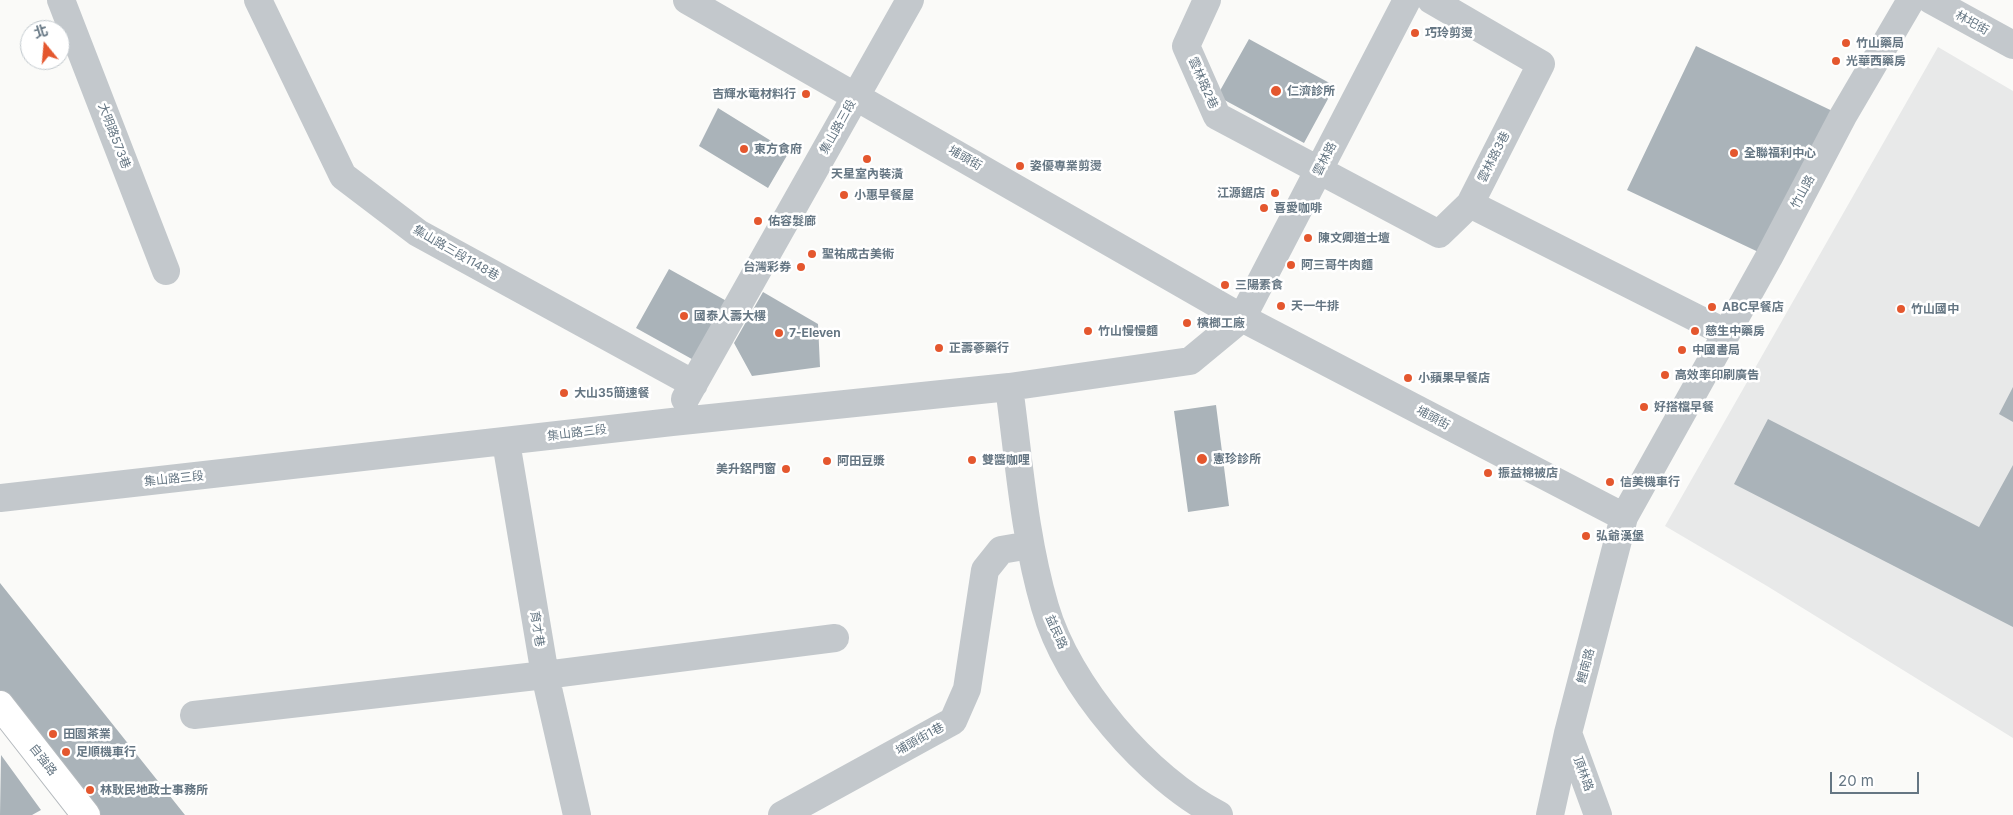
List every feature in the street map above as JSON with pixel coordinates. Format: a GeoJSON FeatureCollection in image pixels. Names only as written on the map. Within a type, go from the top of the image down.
{"type":"FeatureCollection","features":[{"type":"Feature","properties":{"kind":"main road","name":"自強路"},"geometry":{"type":"LineString","coordinates":[[0,705],[86,815]]}},
{"type":"Feature","properties":{"kind":"street","name":"大明路573巷"},"geometry":{"type":"LineString","coordinates":[[61,0],[166,271]]}},
{"type":"Feature","properties":{"kind":"street","name":"集山路三段1148巷"},"geometry":{"type":"LineString","coordinates":[[258,0],[343,176],[418,233],[694,384]]}},
{"type":"Feature","properties":{"kind":"street","name":"埔頭街"},"geometry":{"type":"LineString","coordinates":[[687,0],[856,95],[1242,318],[1624,517]]}},
{"type":"Feature","properties":{"kind":"street","name":"集山路三段"},"geometry":{"type":"LineString","coordinates":[[0,498],[672,422],[910,0]]}},
{"type":"Feature","properties":{"kind":"street","name":"雲林路2巷"},"geometry":{"type":"LineString","coordinates":[[1207,0],[1186,46],[1217,116],[1318,172]]}},
{"type":"Feature","properties":{"kind":"street","name":"雲林路"},"geometry":{"type":"LineString","coordinates":[[1242,318],[1407,0]]}},
{"type":"Feature","properties":{"kind":"street","name":"雲林路3巷"},"geometry":{"type":"LineString","coordinates":[[1318,172],[1439,234],[1470,204],[1541,64],[1431,0]]}},
{"type":"Feature","properties":{"kind":"street","name":"竹山路"},"geometry":{"type":"LineString","coordinates":[[1624,517],[1843,116],[1911,0]]}},
{"type":"Feature","properties":{"kind":"street","name":"林圯街"},"geometry":{"type":"LineString","coordinates":[[1931,0],[2013,45]]}},
{"type":"Feature","properties":{"kind":"street"},"geometry":{"type":"LineString","coordinates":[[1470,204],[1726,333]]}},
{"type":"Feature","properties":{"kind":"street"},"geometry":{"type":"LineString","coordinates":[[672,422],[1010,387],[1190,361],[1242,318]]}},
{"type":"Feature","properties":{"kind":"street","name":"益民路"},"geometry":{"type":"LineString","coordinates":[[1010,387],[1030,545],[1045,609],[1053,626],[1079,678],[1100,710],[1124,739],[1152,767],[1183,792],[1219,815]]}},
{"type":"Feature","properties":{"kind":"street","name":"育才巷"},"geometry":{"type":"LineString","coordinates":[[506,442],[545,675],[577,815]]}},
{"type":"Feature","properties":{"kind":"street","name":"鯉南路"},"geometry":{"type":"LineString","coordinates":[[1550,815],[1568,733],[1624,517]]}},
{"type":"Feature","properties":{"kind":"street","name":"埔頭街1巷"},"geometry":{"type":"LineString","coordinates":[[782,815],[953,721],[967,689],[985,570],[1001,550],[1030,545]]}},
{"type":"Feature","properties":{"kind":"street"},"geometry":{"type":"LineString","coordinates":[[194,714],[545,675],[835,638]]}},
{"type":"Feature","properties":{"kind":"street","name":"頂林路"},"geometry":{"type":"LineString","coordinates":[[1568,733],[1598,815]]}},
{"type":"Feature","properties":{"kind":"shaded area","name":"竹山國中"},"geometry":{"type":"Polygon","coordinates":[[[1938,47],[2013,91],[2013,738],[1767,586],[1665,526],[1938,47]]]}},
{"type":"Feature","properties":{"kind":"building","name":"仁濟診所"},"geometry":{"type":"Polygon","coordinates":[[[1249,39],[1335,86],[1304,143],[1217,96],[1249,39]]]}},
{"type":"Feature","properties":{"kind":"building","name":"全聯福利中心"},"geometry":{"type":"Polygon","coordinates":[[[1696,46],[1843,116],[1769,257],[1627,190],[1696,46]]]}},
{"type":"Feature","properties":{"kind":"building","name":"東方食府"},"geometry":{"type":"Polygon","coordinates":[[[718,108],[789,152],[768,188],[699,146],[718,108]]]}},
{"type":"Feature","properties":{"kind":"building","name":"國泰人壽大樓"},"geometry":{"type":"Polygon","coordinates":[[[669,269],[732,304],[699,363],[636,328],[669,269]]]}},
{"type":"Feature","properties":{"kind":"building","name":"7-Eleven"},"geometry":{"type":"Polygon","coordinates":[[[763,292],[818,324],[820,367],[752,376],[734,343],[763,292]]]}},
{"type":"Feature","properties":{"kind":"building"},"geometry":{"type":"Polygon","coordinates":[[[2013,387],[2013,422],[1999,414],[2013,387]]]}},
{"type":"Feature","properties":{"kind":"building","name":"憲珍診所"},"geometry":{"type":"Polygon","coordinates":[[[1216,405],[1229,506],[1188,512],[1174,411],[1216,405]]]}},
{"type":"Feature","properties":{"kind":"building"},"geometry":{"type":"Polygon","coordinates":[[[1768,419],[1979,527],[2013,465],[2013,627],[1734,484],[1768,419]]]}},
{"type":"Feature","properties":{"kind":"building"},"geometry":{"type":"Polygon","coordinates":[[[0,583],[185,815],[97,815],[0,693],[0,583]]]}},
{"type":"Feature","properties":{"kind":"building"},"geometry":{"type":"Polygon","coordinates":[[[1,755],[41,810],[32,815],[0,815],[1,755]]]}},
{"type":"Feature","properties":{"kind":"place","name":"巧玲剪燙"},"geometry":{"type":"Point","coordinates":[1415,33]}},
{"type":"Feature","properties":{"kind":"place","name":"竹山藥局"},"geometry":{"type":"Point","coordinates":[1846,43]}},
{"type":"Feature","properties":{"kind":"place","name":"光華西藥房"},"geometry":{"type":"Point","coordinates":[1836,61]}},
{"type":"Feature","properties":{"kind":"place","name":"仁濟診所"},"geometry":{"type":"Point","coordinates":[1276,91]}},
{"type":"Feature","properties":{"kind":"place","name":"吉輝水電材料行"},"geometry":{"type":"Point","coordinates":[806,94]}},
{"type":"Feature","properties":{"kind":"place","name":"東方食府"},"geometry":{"type":"Point","coordinates":[744,149]}},
{"type":"Feature","properties":{"kind":"place","name":"全聯福利中心"},"geometry":{"type":"Point","coordinates":[1734,153]}},
{"type":"Feature","properties":{"kind":"place","name":"天星室內裝潢"},"geometry":{"type":"Point","coordinates":[867,159]}},
{"type":"Feature","properties":{"kind":"place","name":"姿優專業剪燙"},"geometry":{"type":"Point","coordinates":[1020,166]}},
{"type":"Feature","properties":{"kind":"place","name":"江源鋸店"},"geometry":{"type":"Point","coordinates":[1275,193]}},
{"type":"Feature","properties":{"kind":"place","name":"小惠早餐屋"},"geometry":{"type":"Point","coordinates":[844,195]}},
{"type":"Feature","properties":{"kind":"place","name":"喜愛咖啡"},"geometry":{"type":"Point","coordinates":[1264,208]}},
{"type":"Feature","properties":{"kind":"place","name":"佑容髮廊"},"geometry":{"type":"Point","coordinates":[758,221]}},
{"type":"Feature","properties":{"kind":"place","name":"陳文卿道士壇"},"geometry":{"type":"Point","coordinates":[1308,238]}},
{"type":"Feature","properties":{"kind":"place","name":"聖祐成古美術"},"geometry":{"type":"Point","coordinates":[812,254]}},
{"type":"Feature","properties":{"kind":"place","name":"阿三哥牛肉麵"},"geometry":{"type":"Point","coordinates":[1291,265]}},
{"type":"Feature","properties":{"kind":"place","name":"台灣彩券"},"geometry":{"type":"Point","coordinates":[801,267]}},
{"type":"Feature","properties":{"kind":"place","name":"三陽素食"},"geometry":{"type":"Point","coordinates":[1225,285]}},
{"type":"Feature","properties":{"kind":"place","name":"天一牛排"},"geometry":{"type":"Point","coordinates":[1281,306]}},
{"type":"Feature","properties":{"kind":"place","name":"ABC早餐店"},"geometry":{"type":"Point","coordinates":[1712,307]}},
{"type":"Feature","properties":{"kind":"place","name":"竹山國中"},"geometry":{"type":"Point","coordinates":[1901,309]}},
{"type":"Feature","properties":{"kind":"place","name":"國泰人壽大樓"},"geometry":{"type":"Point","coordinates":[684,316]}},
{"type":"Feature","properties":{"kind":"place","name":"檳榔工廠"},"geometry":{"type":"Point","coordinates":[1187,323]}},
{"type":"Feature","properties":{"kind":"place","name":"竹山慢慢麵"},"geometry":{"type":"Point","coordinates":[1088,331]}},
{"type":"Feature","properties":{"kind":"place","name":"慈生中藥房"},"geometry":{"type":"Point","coordinates":[1695,331]}},
{"type":"Feature","properties":{"kind":"place","name":"7-Eleven"},"geometry":{"type":"Point","coordinates":[779,333]}},
{"type":"Feature","properties":{"kind":"place","name":"正壽蔘藥行"},"geometry":{"type":"Point","coordinates":[939,348]}},
{"type":"Feature","properties":{"kind":"place","name":"中國書局"},"geometry":{"type":"Point","coordinates":[1682,350]}},
{"type":"Feature","properties":{"kind":"place","name":"高效率印刷廣告"},"geometry":{"type":"Point","coordinates":[1665,375]}},
{"type":"Feature","properties":{"kind":"place","name":"小蘋果早餐店"},"geometry":{"type":"Point","coordinates":[1408,378]}},
{"type":"Feature","properties":{"kind":"place","name":"大山35簡速餐"},"geometry":{"type":"Point","coordinates":[564,393]}},
{"type":"Feature","properties":{"kind":"place","name":"好搭檔早餐"},"geometry":{"type":"Point","coordinates":[1644,407]}},
{"type":"Feature","properties":{"kind":"place","name":"憲珍診所"},"geometry":{"type":"Point","coordinates":[1202,459]}},
{"type":"Feature","properties":{"kind":"place","name":"雙醬咖哩"},"geometry":{"type":"Point","coordinates":[972,460]}},
{"type":"Feature","properties":{"kind":"place","name":"阿田豆漿"},"geometry":{"type":"Point","coordinates":[827,461]}},
{"type":"Feature","properties":{"kind":"place","name":"美升鋁門窗"},"geometry":{"type":"Point","coordinates":[786,469]}},
{"type":"Feature","properties":{"kind":"place","name":"振益棉被店"},"geometry":{"type":"Point","coordinates":[1488,473]}},
{"type":"Feature","properties":{"kind":"place","name":"信美機車行"},"geometry":{"type":"Point","coordinates":[1610,482]}},
{"type":"Feature","properties":{"kind":"place","name":"弘爺漢堡"},"geometry":{"type":"Point","coordinates":[1586,536]}},
{"type":"Feature","properties":{"kind":"place","name":"田園茶業"},"geometry":{"type":"Point","coordinates":[53,734]}},
{"type":"Feature","properties":{"kind":"place","name":"足順機車行"},"geometry":{"type":"Point","coordinates":[66,752]}},
{"type":"Feature","properties":{"kind":"place","name":"林耿民地政士事務所"},"geometry":{"type":"Point","coordinates":[90,790]}}]}
